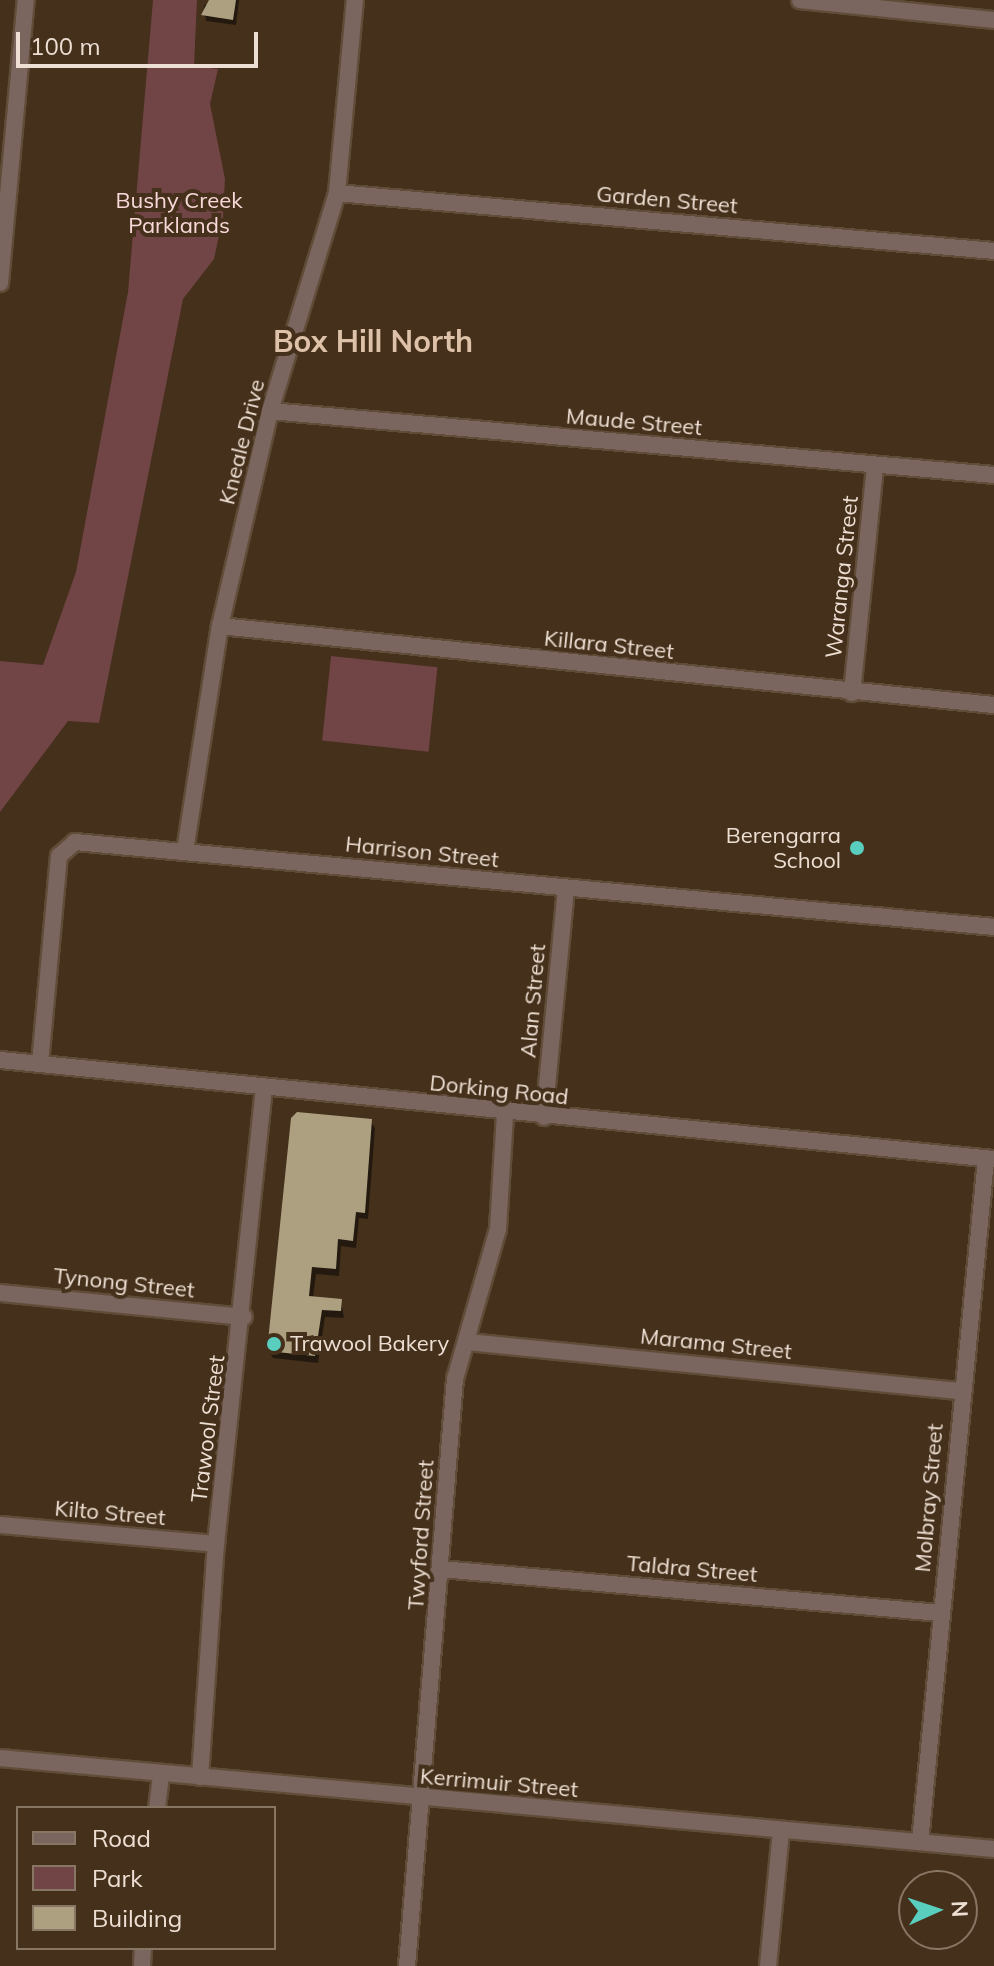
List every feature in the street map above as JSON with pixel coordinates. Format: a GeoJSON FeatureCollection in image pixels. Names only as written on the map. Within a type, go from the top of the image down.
{"type":"FeatureCollection","features":[{"type":"Feature","properties":{"kind":"street"},"geometry":{"type":"LineString","coordinates":[[0,283],[4,205],[26,0]]}},
{"type":"Feature","properties":{"kind":"street","name":"Kneale Drive"},"geometry":{"type":"LineString","coordinates":[[185,851],[220,626],[270,411],[337,193],[355,0]]}},
{"type":"Feature","properties":{"kind":"street"},"geometry":{"type":"LineString","coordinates":[[800,0],[892,5],[994,20]]}},
{"type":"Feature","properties":{"kind":"street","name":"Garden Street"},"geometry":{"type":"LineString","coordinates":[[337,193],[994,251]]}},
{"type":"Feature","properties":{"kind":"street","name":"Maude Street"},"geometry":{"type":"LineString","coordinates":[[270,411],[994,475]]}},
{"type":"Feature","properties":{"kind":"street","name":"Waranga Street"},"geometry":{"type":"LineString","coordinates":[[852,693],[875,466]]}},
{"type":"Feature","properties":{"kind":"street","name":"Killara Street"},"geometry":{"type":"LineString","coordinates":[[220,626],[852,693],[994,705]]}},
{"type":"Feature","properties":{"kind":"street","name":"Harrison Street"},"geometry":{"type":"LineString","coordinates":[[40,1064],[59,856],[75,842],[994,927]]}},
{"type":"Feature","properties":{"kind":"street","name":"Alan Street"},"geometry":{"type":"LineString","coordinates":[[544,1117],[566,888]]}},
{"type":"Feature","properties":{"kind":"street","name":"Dorking Road"},"geometry":{"type":"LineString","coordinates":[[0,1060],[544,1117],[990,1159]]}},
{"type":"Feature","properties":{"kind":"street","name":"Trawool Street"},"geometry":{"type":"LineString","coordinates":[[200,1777],[216,1544],[244,1317],[264,1087]]}},
{"type":"Feature","properties":{"kind":"street","name":"Twyford Street"},"geometry":{"type":"LineString","coordinates":[[407,1966],[424,1798],[455,1379],[498,1229],[505,1113]]}},
{"type":"Feature","properties":{"kind":"street","name":"Molbray Street"},"geometry":{"type":"LineString","coordinates":[[920,1842],[961,1391],[990,1159]]}},
{"type":"Feature","properties":{"kind":"street","name":"Tynong Street"},"geometry":{"type":"LineString","coordinates":[[0,1293],[244,1317]]}},
{"type":"Feature","properties":{"kind":"street","name":"Marama Street"},"geometry":{"type":"LineString","coordinates":[[468,1342],[961,1391]]}},
{"type":"Feature","properties":{"kind":"street","name":"Kilto Street"},"geometry":{"type":"LineString","coordinates":[[0,1525],[216,1544]]}},
{"type":"Feature","properties":{"kind":"street","name":"Taldra Street"},"geometry":{"type":"LineString","coordinates":[[441,1569],[940,1613]]}},
{"type":"Feature","properties":{"kind":"street","name":"Kerrimuir Street"},"geometry":{"type":"LineString","coordinates":[[0,1758],[781,1832],[994,1849]]}},
{"type":"Feature","properties":{"kind":"street"},"geometry":{"type":"LineString","coordinates":[[157,1806],[161,1773]]}},
{"type":"Feature","properties":{"kind":"street"},"geometry":{"type":"LineString","coordinates":[[768,1966],[781,1832]]}},
{"type":"Feature","properties":{"kind":"green space","name":"Bushy Creek Parklands"},"geometry":{"type":"Polygon","coordinates":[[[153,0],[197,0],[194,66],[218,69],[210,104],[225,179],[223,217],[214,259],[183,299],[99,723],[68,721],[0,812],[0,661],[43,665],[76,572],[128,292],[153,0]]]}},
{"type":"Feature","properties":{"kind":"green space"},"geometry":{"type":"Polygon","coordinates":[[[331,656],[437,667],[429,752],[322,741],[331,656]]]}},
{"type":"Feature","properties":{"kind":"building"},"geometry":{"type":"Polygon","coordinates":[[[209,0],[236,0],[233,20],[201,15],[209,0]]]}},
{"type":"Feature","properties":{"kind":"building"},"geometry":{"type":"Polygon","coordinates":[[[297,1112],[372,1119],[365,1213],[356,1212],[353,1241],[338,1239],[336,1269],[312,1267],[309,1296],[342,1299],[341,1311],[322,1310],[315,1356],[267,1351],[291,1118],[297,1112]]]}},
{"type":"Feature","properties":{"kind":"place","name":"Berengarra School"},"geometry":{"type":"Point","coordinates":[857,848]}},
{"type":"Feature","properties":{"kind":"place","name":"Trawool Bakery"},"geometry":{"type":"Point","coordinates":[274,1344]}},
{"type":"Feature","properties":{"kind":"district","name":"Box Hill North"},"geometry":{"type":"Point","coordinates":[373,341]}}]}
